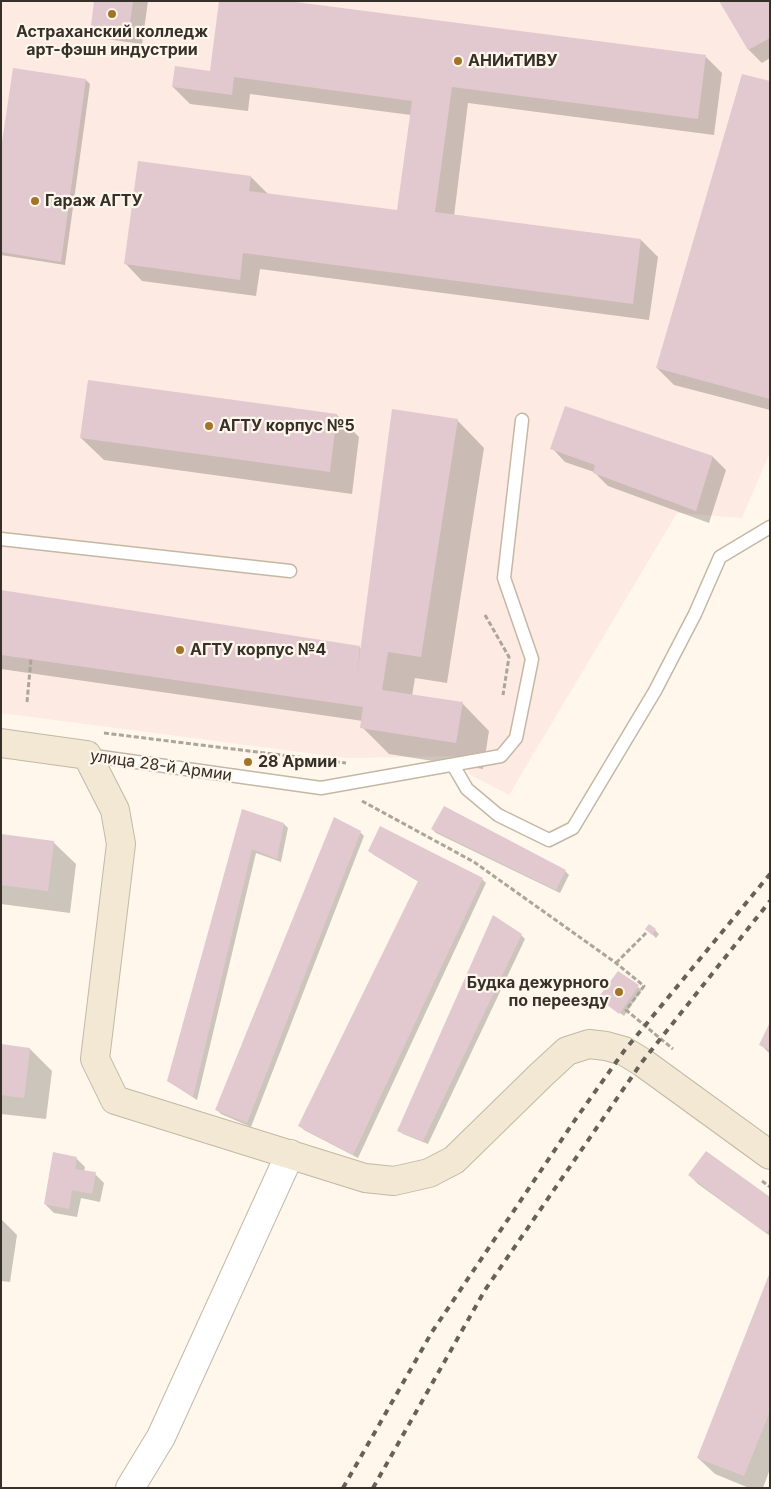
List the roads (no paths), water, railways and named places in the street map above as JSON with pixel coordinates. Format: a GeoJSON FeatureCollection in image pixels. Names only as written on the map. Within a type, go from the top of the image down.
{"type":"FeatureCollection","features":[{"type":"Feature","properties":{"kind":"main road","name":"улица 28-й Армии"},"geometry":{"type":"LineString","coordinates":[[1,743],[93,744]]}},
{"type":"Feature","properties":{"kind":"main road"},"geometry":{"type":"LineString","coordinates":[[93,744],[115,810],[121,844],[95,1058],[115,1100],[365,1178],[394,1181],[429,1173],[454,1160],[568,1051],[589,1044],[624,1051],[642,1062],[770,1155]]}},
{"type":"Feature","properties":{"kind":"street"},"geometry":{"type":"LineString","coordinates":[[130,1488],[161,1437],[290,1154]]}},
{"type":"Feature","properties":{"kind":"lane","name":"улица 28-й Армии"},"geometry":{"type":"LineString","coordinates":[[93,744],[321,788],[501,756],[516,738],[532,659],[504,578],[522,420]]}},
{"type":"Feature","properties":{"kind":"lane"},"geometry":{"type":"LineString","coordinates":[[453,765],[468,789],[498,815],[549,840],[573,828],[655,691],[695,614],[720,557],[770,527]]}},
{"type":"Feature","properties":{"kind":"lane"},"geometry":{"type":"LineString","coordinates":[[1,539],[290,571]]}},
{"type":"Feature","properties":{"kind":"railway"},"geometry":{"type":"LineString","coordinates":[[343,1488],[432,1332],[575,1120],[624,1051],[770,874]]}},
{"type":"Feature","properties":{"kind":"railway"},"geometry":{"type":"LineString","coordinates":[[373,1488],[485,1290],[642,1062],[770,901]]}},
{"type":"Feature","properties":{"kind":"place","name":"Астраханский колледж арт-фэшн индустрии"},"geometry":{"type":"Point","coordinates":[112,14]}},
{"type":"Feature","properties":{"kind":"place","name":"АНИиТИВУ"},"geometry":{"type":"Point","coordinates":[458,61]}},
{"type":"Feature","properties":{"kind":"place","name":"Гараж АГТУ"},"geometry":{"type":"Point","coordinates":[35,201]}},
{"type":"Feature","properties":{"kind":"place","name":"АГТУ корпус №5"},"geometry":{"type":"Point","coordinates":[209,426]}},
{"type":"Feature","properties":{"kind":"place","name":"АГТУ корпус №4"},"geometry":{"type":"Point","coordinates":[180,650]}},
{"type":"Feature","properties":{"kind":"place","name":"28 Армии"},"geometry":{"type":"Point","coordinates":[248,762]}},
{"type":"Feature","properties":{"kind":"place","name":"Будка дежурного по переезду"},"geometry":{"type":"Point","coordinates":[619,992]}}]}
